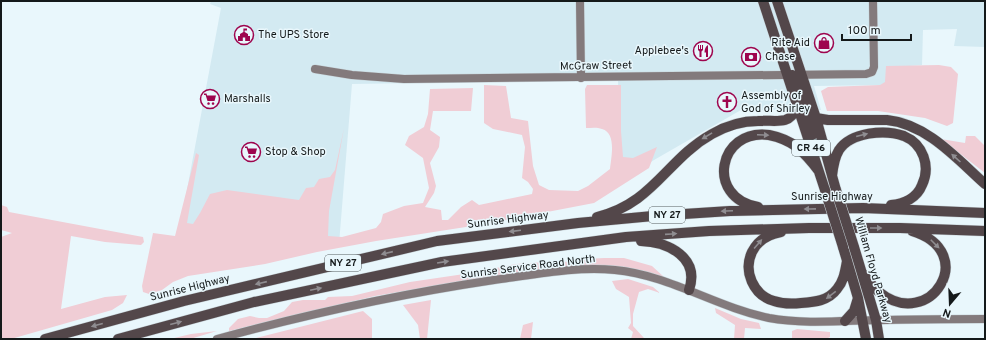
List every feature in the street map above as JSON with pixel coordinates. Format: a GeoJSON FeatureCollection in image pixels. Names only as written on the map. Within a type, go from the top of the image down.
{"type":"FeatureCollection","features":[{"type":"Feature","properties":{"kind":"highway","name":"William Floyd Parkway"},"geometry":{"type":"LineString","coordinates":[[777,1],[816,118],[836,190],[863,274],[876,320],[879,339]]}},
{"type":"Feature","properties":{"kind":"highway","name":"William Floyd Parkway"},"geometry":{"type":"LineString","coordinates":[[763,11],[789,75],[797,107],[825,190],[858,298],[866,339]]}},
{"type":"Feature","properties":{"kind":"highway"},"geometry":{"type":"LineString","coordinates":[[789,75],[796,81],[818,147],[831,171]]}},
{"type":"Feature","properties":{"kind":"highway"},"geometry":{"type":"LineString","coordinates":[[554,226],[608,214],[630,204],[643,195],[700,141],[726,127],[743,122],[786,120],[792,116],[797,107]]}},
{"type":"Feature","properties":{"kind":"highway"},"geometry":{"type":"LineString","coordinates":[[816,118],[828,120],[896,121],[930,136],[985,184]]}},
{"type":"Feature","properties":{"kind":"highway"},"geometry":{"type":"LineString","coordinates":[[831,171],[839,150],[844,144],[855,137],[868,134],[894,134],[906,137],[915,144],[924,157],[926,169],[923,184],[918,193],[902,203],[863,208]]}},
{"type":"Feature","properties":{"kind":"highway"},"geometry":{"type":"LineString","coordinates":[[780,209],[748,204],[736,198],[730,191],[724,178],[724,165],[728,153],[734,145],[742,139],[752,136],[762,135],[778,138],[797,147],[818,170]]}},
{"type":"Feature","properties":{"kind":"highway","name":"Sunrise Highway"},"geometry":{"type":"LineString","coordinates":[[45,339],[184,301],[437,241],[554,226],[680,214],[780,209],[863,208],[985,213]]}},
{"type":"Feature","properties":{"kind":"highway"},"geometry":{"type":"LineString","coordinates":[[809,228],[771,234],[764,238],[756,246],[750,257],[749,270],[754,285],[761,295],[772,301],[784,303],[810,303],[822,300],[831,295],[841,284],[847,261]]}},
{"type":"Feature","properties":{"kind":"highway","name":"NY 27"},"geometry":{"type":"LineString","coordinates":[[118,339],[254,302],[442,262],[626,237],[690,232],[809,228],[900,228],[985,232]]}},
{"type":"Feature","properties":{"kind":"highway"},"geometry":{"type":"LineString","coordinates":[[863,274],[879,292],[898,302],[912,303],[922,301],[931,296],[937,290],[943,279],[945,270],[945,261],[942,252],[929,238],[900,228]]}},
{"type":"Feature","properties":{"kind":"highway"},"geometry":{"type":"LineString","coordinates":[[605,240],[650,241],[673,248],[683,258],[690,269],[691,281],[689,290]]}},
{"type":"Feature","properties":{"kind":"highway"},"geometry":{"type":"LineString","coordinates":[[844,321],[854,311],[858,298]]}},
{"type":"Feature","properties":{"kind":"street"},"geometry":{"type":"LineString","coordinates":[[580,1],[581,78]]}},
{"type":"Feature","properties":{"kind":"street","name":"McGraw Street"},"geometry":{"type":"LineString","coordinates":[[316,70],[396,79],[866,74],[872,72],[874,67],[873,1]]}},
{"type":"Feature","properties":{"kind":"street","name":"Sunrise Service Road North"},"geometry":{"type":"LineString","coordinates":[[217,339],[374,301],[472,284],[581,269],[615,270],[638,273],[689,290],[739,310],[769,318],[801,321],[985,319]]}},
{"type":"Feature","properties":{"kind":"shaded area"},"geometry":{"type":"Polygon","coordinates":[[[211,1],[985,1],[985,47],[954,46],[957,29],[923,30],[922,65],[886,68],[888,85],[814,86],[821,110],[741,110],[654,160],[621,181],[618,80],[352,84],[339,244],[177,243],[221,8],[210,4],[211,1]]]}},
{"type":"Feature","properties":{"kind":"shaded area"},"geometry":{"type":"Polygon","coordinates":[[[939,65],[951,67],[958,74],[953,123],[947,126],[925,118],[878,111],[827,111],[821,91],[828,87],[880,85],[885,82],[886,66],[939,65]]]}},
{"type":"Feature","properties":{"kind":"shaded area"},"geometry":{"type":"Polygon","coordinates":[[[484,85],[506,86],[511,118],[528,121],[533,166],[539,185],[549,190],[578,191],[588,186],[610,169],[612,146],[610,135],[607,131],[600,128],[586,128],[585,89],[587,85],[621,85],[621,131],[623,157],[633,158],[657,147],[649,168],[594,203],[485,224],[376,241],[265,264],[188,276],[173,282],[162,290],[149,294],[143,292],[142,286],[153,233],[175,236],[196,153],[199,155],[187,223],[193,224],[210,194],[227,190],[299,200],[306,188],[314,187],[319,179],[330,177],[335,170],[344,128],[329,211],[328,236],[342,237],[376,228],[381,222],[383,214],[404,206],[423,203],[429,188],[423,158],[405,145],[409,136],[424,127],[428,114],[430,89],[473,88],[471,111],[433,111],[430,130],[440,137],[439,147],[430,163],[436,186],[434,193],[425,207],[441,210],[442,220],[448,220],[461,207],[472,200],[479,205],[532,194],[533,189],[528,182],[522,178],[525,147],[522,135],[493,129],[484,123],[484,85]]]}},
{"type":"Feature","properties":{"kind":"shaded area"},"geometry":{"type":"Polygon","coordinates":[[[966,136],[975,136],[985,146],[985,173],[941,139],[965,143],[966,136]]]}},
{"type":"Feature","properties":{"kind":"shaded area"},"geometry":{"type":"Polygon","coordinates":[[[1,205],[7,207],[9,212],[143,237],[144,242],[141,245],[105,242],[71,236],[61,309],[105,297],[127,295],[123,303],[112,310],[11,339],[1,339],[1,237],[12,233],[1,230],[1,205]]]}},
{"type":"Feature","properties":{"kind":"shaded area"},"geometry":{"type":"Polygon","coordinates":[[[604,258],[624,258],[652,266],[664,277],[630,268],[563,266],[492,276],[375,296],[229,331],[229,328],[238,319],[250,316],[267,318],[284,311],[292,302],[303,300],[325,300],[328,297],[352,296],[410,282],[471,273],[516,264],[560,261],[568,262],[604,258]]]}},
{"type":"Feature","properties":{"kind":"shaded area"},"geometry":{"type":"Polygon","coordinates":[[[628,279],[653,287],[660,293],[648,289],[639,292],[633,314],[633,326],[644,338],[631,339],[633,332],[628,328],[631,323],[629,297],[616,289],[612,281],[628,279]]]}},
{"type":"Feature","properties":{"kind":"shaded area"},"geometry":{"type":"Polygon","coordinates":[[[431,300],[427,339],[420,339],[418,325],[403,305],[431,300]]]}},
{"type":"Feature","properties":{"kind":"shaded area"},"geometry":{"type":"Polygon","coordinates":[[[715,308],[741,319],[759,323],[761,329],[745,328],[744,339],[734,339],[735,325],[716,313],[715,308]]]}},
{"type":"Feature","properties":{"kind":"shaded area"},"geometry":{"type":"Polygon","coordinates":[[[363,311],[372,319],[372,339],[252,339],[363,311]]]}},
{"type":"Feature","properties":{"kind":"shaded area"},"geometry":{"type":"Polygon","coordinates":[[[533,322],[531,339],[520,339],[523,325],[533,322]]]}},
{"type":"Feature","properties":{"kind":"shaded area"},"geometry":{"type":"Polygon","coordinates":[[[797,329],[830,332],[830,337],[826,339],[792,339],[792,331],[797,329]]]}},
{"type":"Feature","properties":{"kind":"shaded area"},"geometry":{"type":"Polygon","coordinates":[[[217,331],[190,339],[170,339],[191,334],[217,331]]]}},
{"type":"Feature","properties":{"kind":"place","name":"The UPS Store"},"geometry":{"type":"Point","coordinates":[244,35]}},
{"type":"Feature","properties":{"kind":"place","name":"Rite Aid"},"geometry":{"type":"Point","coordinates":[824,43]}},
{"type":"Feature","properties":{"kind":"place","name":"Applebee's"},"geometry":{"type":"Point","coordinates":[703,51]}},
{"type":"Feature","properties":{"kind":"place","name":"Chase"},"geometry":{"type":"Point","coordinates":[751,57]}},
{"type":"Feature","properties":{"kind":"place","name":"Marshalls"},"geometry":{"type":"Point","coordinates":[210,99]}},
{"type":"Feature","properties":{"kind":"place","name":"Assembly of God of Shirley"},"geometry":{"type":"Point","coordinates":[727,102]}},
{"type":"Feature","properties":{"kind":"place","name":"Stop & Shop"},"geometry":{"type":"Point","coordinates":[251,152]}}]}
